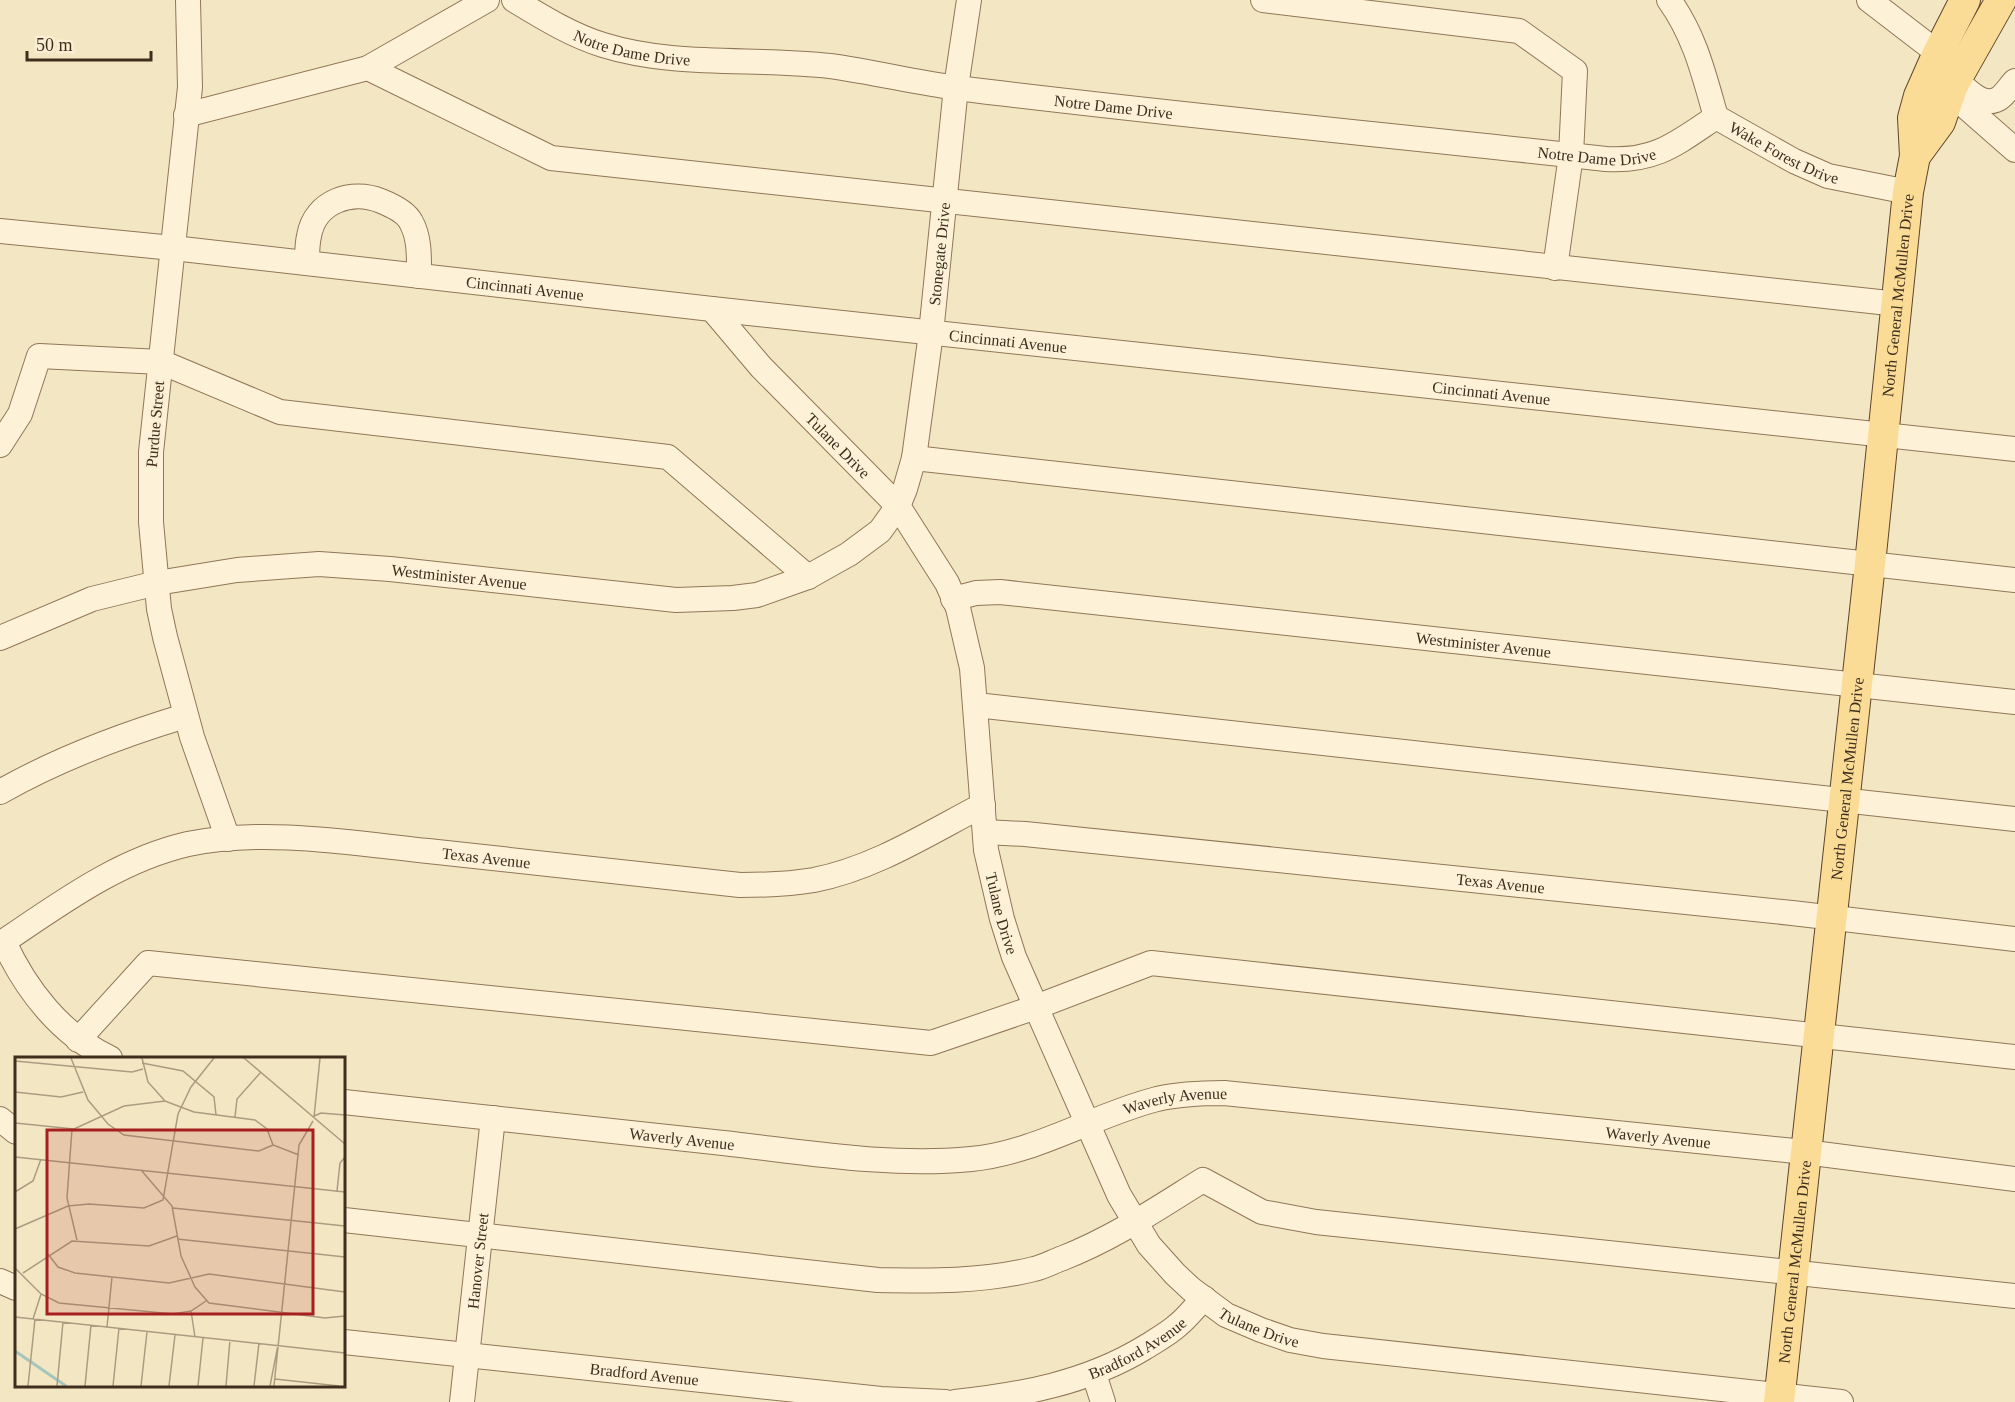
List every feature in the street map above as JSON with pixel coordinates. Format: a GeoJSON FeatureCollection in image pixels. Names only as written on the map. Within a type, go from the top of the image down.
{"type":"FeatureCollection","features":[{"type":"Feature","properties":{"kind":"main road","name":"North General McMullen Drive"},"geometry":{"type":"LineString","coordinates":[[1779,1399],[1898,304],[1908,192],[1915,156],[1913,118],[1919,96],[1965,0]]}},
{"type":"Feature","properties":{"kind":"main road","name":"North General McMullen Drive"},"geometry":{"type":"LineString","coordinates":[[1915,156],[1961,90],[2001,0]]}},
{"type":"Feature","properties":{"kind":"street","name":"Purdue Street"},"geometry":{"type":"LineString","coordinates":[[188,0],[190,87],[151,452],[151,522],[159,609],[165,637],[185,716],[228,839]]}},
{"type":"Feature","properties":{"kind":"street"},"geometry":{"type":"LineString","coordinates":[[186,115],[368,68],[487,0]]}},
{"type":"Feature","properties":{"kind":"street","name":"Notre Dame Drive"},"geometry":{"type":"LineString","coordinates":[[514,0],[581,37],[644,55],[678,59],[830,66],[956,87],[1571,155],[1628,160],[1652,156],[1716,117]]}},
{"type":"Feature","properties":{"kind":"street","name":"Stonegate Drive"},"geometry":{"type":"LineString","coordinates":[[897,506],[911,474],[914,458],[931,333],[956,87],[969,0]]}},
{"type":"Feature","properties":{"kind":"street"},"geometry":{"type":"LineString","coordinates":[[1263,0],[1519,31],[1575,71],[1571,155],[1555,268]]}},
{"type":"Feature","properties":{"kind":"street","name":"Wake Forest Drive"},"geometry":{"type":"LineString","coordinates":[[1669,0],[1689,31],[1698,52],[1716,117],[1794,161],[1828,176],[1908,192]]}},
{"type":"Feature","properties":{"kind":"street"},"geometry":{"type":"LineString","coordinates":[[1869,0],[1938,53]]}},
{"type":"Feature","properties":{"kind":"street"},"geometry":{"type":"LineString","coordinates":[[368,68],[550,158],[1898,304]]}},
{"type":"Feature","properties":{"kind":"street"},"geometry":{"type":"LineString","coordinates":[[1961,90],[1987,101],[1998,99],[2015,81]]}},
{"type":"Feature","properties":{"kind":"street"},"geometry":{"type":"LineString","coordinates":[[1961,90],[2015,130]]}},
{"type":"Feature","properties":{"kind":"street"},"geometry":{"type":"LineString","coordinates":[[1961,90],[2015,150]]}},
{"type":"Feature","properties":{"kind":"street"},"geometry":{"type":"LineString","coordinates":[[307,263],[309,234],[314,222],[332,202],[343,197],[357,195],[372,197],[387,203],[410,220],[418,246],[418,276]]}},
{"type":"Feature","properties":{"kind":"street","name":"Cincinnati Avenue"},"geometry":{"type":"LineString","coordinates":[[0,231],[2015,448]]}},
{"type":"Feature","properties":{"kind":"street","name":"Tulane Drive"},"geometry":{"type":"LineString","coordinates":[[712,309],[761,367],[897,506],[947,583],[965,632],[972,668],[986,850],[1002,919],[1014,957],[1119,1196],[1149,1245],[1175,1274],[1226,1315],[1290,1340],[1323,1346],[1779,1399],[1841,1402]]}},
{"type":"Feature","properties":{"kind":"street"},"geometry":{"type":"LineString","coordinates":[[0,445],[20,414],[39,356],[161,362],[280,412],[668,457],[808,577]]}},
{"type":"Feature","properties":{"kind":"street"},"geometry":{"type":"LineString","coordinates":[[914,458],[2015,580]]}},
{"type":"Feature","properties":{"kind":"street","name":"Westminister Avenue"},"geometry":{"type":"LineString","coordinates":[[0,638],[92,599],[157,583],[237,570],[319,564],[390,568],[676,600],[757,595],[808,577],[849,554],[880,531],[897,506]]}},
{"type":"Feature","properties":{"kind":"street","name":"Westminister Avenue"},"geometry":{"type":"LineString","coordinates":[[953,598],[976,593],[1000,592],[2015,702]]}},
{"type":"Feature","properties":{"kind":"street"},"geometry":{"type":"LineString","coordinates":[[976,705],[2015,819]]}},
{"type":"Feature","properties":{"kind":"street"},"geometry":{"type":"LineString","coordinates":[[0,792],[77,755],[137,731],[185,716]]}},
{"type":"Feature","properties":{"kind":"street","name":"Texas Avenue"},"geometry":{"type":"LineString","coordinates":[[2,943],[72,895],[108,875],[152,856],[188,844],[228,839],[273,838],[346,843],[740,885],[775,885],[815,879],[883,858],[983,805]]}},
{"type":"Feature","properties":{"kind":"street","name":"Texas Avenue"},"geometry":{"type":"LineString","coordinates":[[985,832],[1025,834],[1830,917],[2015,939]]}},
{"type":"Feature","properties":{"kind":"street"},"geometry":{"type":"LineString","coordinates":[[2,943],[31,990],[56,1020],[78,1040],[107,1057]]}},
{"type":"Feature","properties":{"kind":"street"},"geometry":{"type":"LineString","coordinates":[[78,1040],[148,963],[931,1043],[1036,1007],[1151,963],[2015,1057]]}},
{"type":"Feature","properties":{"kind":"street","name":"Waverly Avenue"},"geometry":{"type":"LineString","coordinates":[[345,1102],[830,1155],[925,1161],[973,1159],[1009,1152],[1127,1108],[1158,1099],[1190,1093],[1224,1093],[1805,1152],[2015,1179]]}},
{"type":"Feature","properties":{"kind":"street","name":"Hanover Street"},"geometry":{"type":"LineString","coordinates":[[462,1402],[493,1118]]}},
{"type":"Feature","properties":{"kind":"street"},"geometry":{"type":"LineString","coordinates":[[0,1119],[15,1131]]}},
{"type":"Feature","properties":{"kind":"street"},"geometry":{"type":"LineString","coordinates":[[345,1220],[878,1280],[931,1281],[979,1278],[1035,1269],[1095,1245],[1203,1180],[1262,1212],[1316,1222],[2015,1296]]}},
{"type":"Feature","properties":{"kind":"street"},"geometry":{"type":"LineString","coordinates":[[0,1281],[15,1288]]}},
{"type":"Feature","properties":{"kind":"street","name":"Bradford Avenue"},"geometry":{"type":"LineString","coordinates":[[955,1402],[992,1398],[1052,1386],[1094,1374],[1122,1362],[1159,1339],[1178,1325],[1204,1298]]}},
{"type":"Feature","properties":{"kind":"street","name":"Bradford Avenue"},"geometry":{"type":"LineString","coordinates":[[345,1342],[881,1399],[945,1402]]}},
{"type":"Feature","properties":{"kind":"street"},"geometry":{"type":"LineString","coordinates":[[1094,1374],[1103,1402]]}}]}
